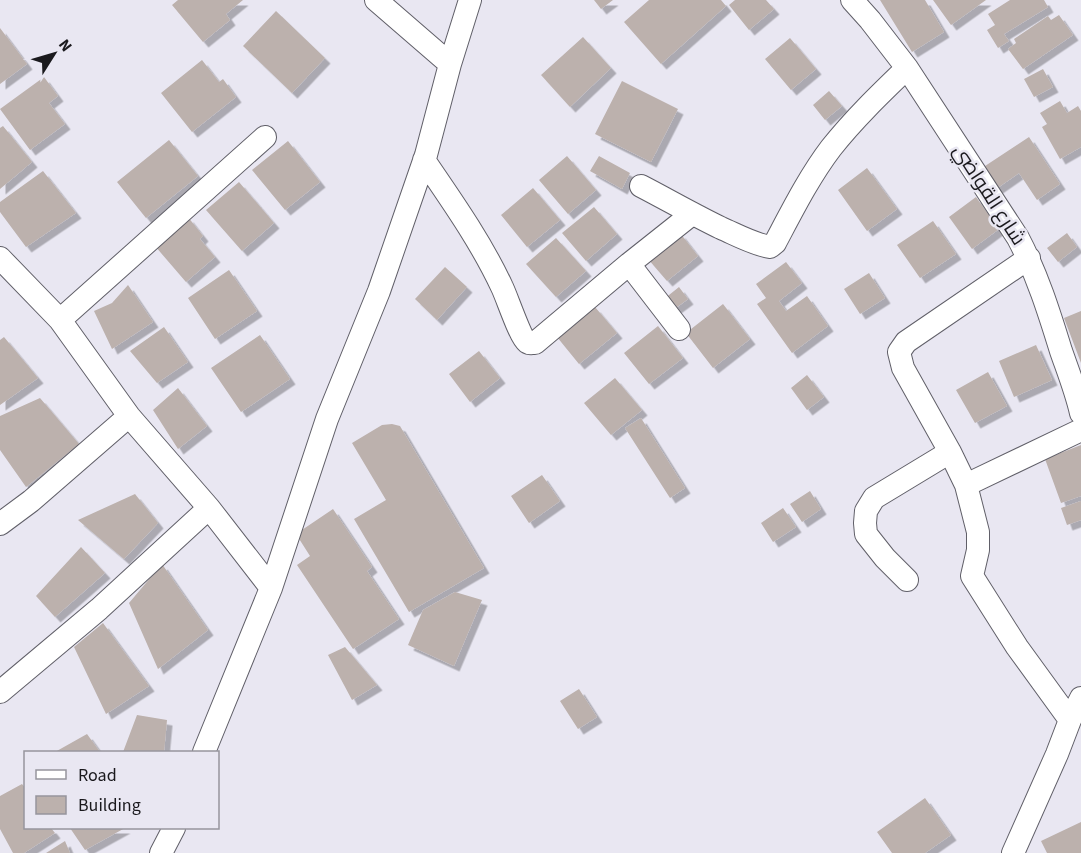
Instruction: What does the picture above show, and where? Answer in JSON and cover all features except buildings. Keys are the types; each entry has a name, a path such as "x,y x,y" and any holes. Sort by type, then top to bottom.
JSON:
{"street":[{"path":"376,0 450,64"},
{"path":"205,751 271,588 327,419 379,291 424,160 470,0"},
{"name":"شارع القواضي","path":"852,0 907,68 1003,214 1029,258 1080,399"},
{"path":"641,186 692,214 762,246 770,247 814,172 831,149 864,109 907,68"},
{"path":"60,320 266,137"},
{"path":"424,160 492,265 522,336 531,344 536,343 692,214"},
{"path":"0,258 8,281 60,320 129,416 209,508 271,588"},
{"path":"1029,258 906,342 899,352 903,368 966,485 978,532 978,550 972,576 1017,647 1070,720"},
{"path":"629,264 679,329"},
{"path":"0,524 31,501 129,416"},
{"path":"966,485 1081,430"},
{"path":"907,580 866,534 866,511 874,498 881,493 950,452"},
{"path":"0,692 99,609 209,508"},
{"path":"1013,853 1081,698"},
{"path":"161,853 173,829"}]}
